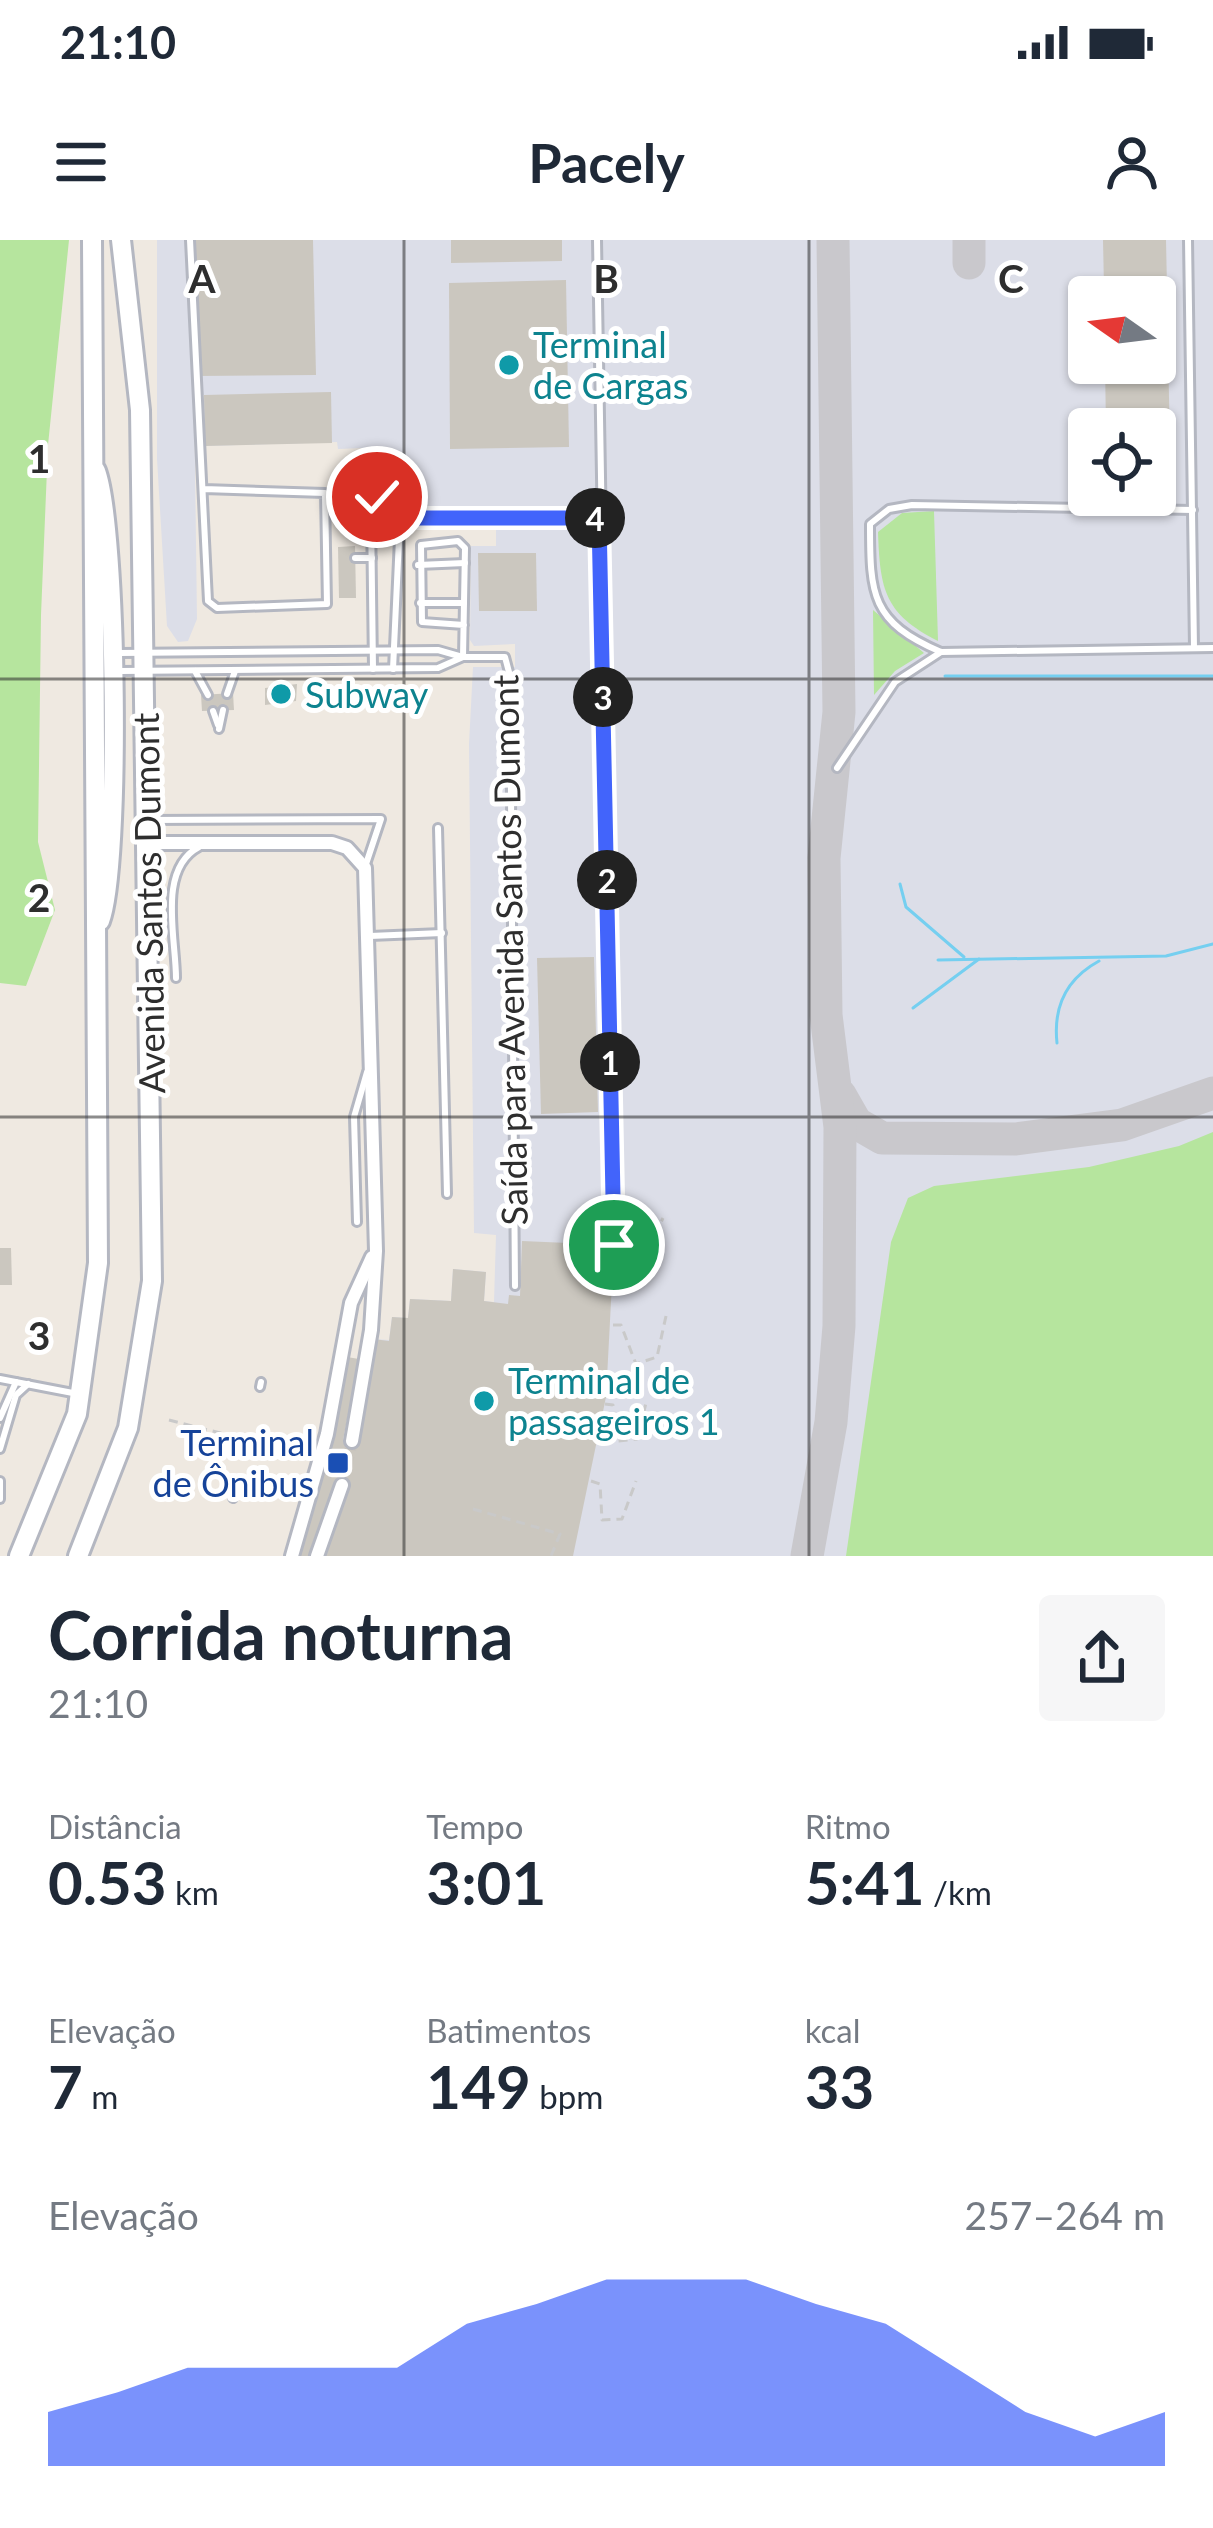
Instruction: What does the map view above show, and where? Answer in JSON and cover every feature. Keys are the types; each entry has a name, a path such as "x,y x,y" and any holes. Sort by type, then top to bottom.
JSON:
{"main road":[{"name":"Avenida Santos Dumont","path":"19,1556 63,1456 82,1395 94,1320 99,1224 96,933 106,677 91,456 92,240"},
{"name":"Avenida Santos Dumont","path":"78,1556 128,1427 148,1319 140,410 121,240"},
{"path":"91,456 106,513 110,838 107,903 96,933"},
{"path":"110,838 122,821 147,820"}],"street":[{"path":"147,843 332,843 347,848 365,868 376,1250 371,1330 352,1441"},
{"path":"292,1556 327,1434 351,1304 376,1250"},
{"path":"317,1556 341,1485"}],"lane":[{"path":"190,240 204,489 211,606 323,607 334,558 326,493 204,489"},
{"path":"597,240 614,1245"},
{"path":"1189,240 1194,648"},
{"path":"373,669 371,513 377,497 394,496 400,518 393,669"},
{"path":"1193,510 912,505 889,509 870,524 870,586 876,604 904,634 941,652 1213,648"},
{"path":"400,518 599,518"},
{"path":"463,657 464,625 465,563 462,543 422,545 418,565 426,626 464,625"},
{"path":"356,558 372,558"},
{"path":"418,565 465,563"},
{"path":"328,578 339,578"},
{"path":"356,579 372,579"},
{"path":"420,603 464,603"},
{"path":"106,677 145,662 397,650 463,657"},
{"path":"837,767 895,682 941,652"},
{"name":"Saída para Avenida Santos Dumont","path":"463,657 500,654 510,676 514,1286"},
{"path":"106,677 145,662 195,671 393,669 438,668 463,657"},
{"path":"195,671 208,694"},
{"path":"227,694 235,671"},
{"path":"213,711 219,729 223,710"},
{"path":"147,820 381,819 365,868"},
{"path":"439,828 447,1194"},
{"path":"176,978 175,876 193,850 208,844"},
{"path":"370,936 442,933"},
{"path":"357,1222 354,1118 372,1060"},
{"path":"0,1379 82,1395"},
{"path":"0,1418 16,1382"},
{"path":"0,1449 16,1395 28,1384"},
{"path":"0,1481 0,1499"}],"path":[{"path":"624,1251 647,1252 663,1218"},
{"path":"613,1325 621,1324 636,1364 657,1357 666,1316"},
{"path":"605,1404 614,1405 618,1441 637,1439 647,1399"},
{"path":"169,1420 307,1454"},
{"path":"591,1481 600,1484 602,1520 622,1519 636,1480"},
{"path":"473,1509 560,1534 551,1556"}],"shaded area":[{"path":"157,240 1213,240 1213,1556 322,1556 373,1339 389,1340 392,1317 408,1318 410,1299 451,1301 453,1269 486,1272 484,1301 494,1302 496,1235 474,1233 469,744 473,667 515,667 515,644 474,646 470,640 471,546 496,546 496,526 559,525 560,511 416,512 415,477 367,484 363,448 338,449 337,442 205,446 204,395 194,390 197,619 188,641 178,642 167,626 157,459"}],"green space":[{"path":"0,240 69,240 48,445 41,615 38,842 55,910 26,986 0,983"},
{"path":"934,511 938,641 906,621 888,598 878,532 902,513"},
{"path":"873,610 924,653 895,671 874,695"},
{"path":"1213,1132 1213,1556 846,1556 891,1242 908,1198 934,1186 1089,1167 1179,1146"}],"building":[{"path":"192,240 313,240 316,375 196,376"},
{"name":"Terminal de Cargas","path":"451,240 562,240 562,261 451,263"},
{"path":"1103,240 1166,240 1167,276 1104,276"},
{"name":"Terminal de Cargas","path":"566,280 569,447 450,449 449,283"},
{"path":"1105,384 1169,384 1169,408 1106,408"},
{"path":"331,392 332,443 205,446 204,395"},
{"path":"355,546 356,598 339,598 338,547"},
{"path":"478,553 536,553 537,611 479,611"},
{"name":"Subway","path":"297,684 296,701 265,705 265,688"},
{"path":"233,693 234,710 202,711 201,695"},
{"path":"594,957 598,1112 541,1114 537,958"},
{"name":"Terminal de passageiros 1","path":"522,1241 614,1245 606,1397 573,1556 322,1556 345,1485 334,1483 311,1556 298,1556 332,1439 347,1357 359,1359 343,1440 355,1442 373,1339 389,1341 392,1317 408,1318 410,1299 451,1301 453,1269 486,1272 484,1301 508,1304 509,1295 520,1296"},
{"path":"0,1248 11,1248 12,1285 0,1285"}],"waterway":[{"path":"945,676 1213,676"},
{"path":"900,884 906,907 964,957"},
{"path":"938,960 1166,956 1213,944"},
{"path":"913,1008 979,959"},
{"path":"1057,1043 1057,1017 1064,995 1078,976 1099,961"}],"taxiway":[{"path":"807,1556 831,1422 839,1326 840,1127 826,1015 824,858 839,712 833,240"},
{"path":"969,240 969,263"},
{"path":"840,1095 856,1123 882,1138 1016,1139 1122,1125 1213,1093"}],"tunnel":[{"path":"342,1485 352,1441"}],"place":[{"name":"Terminal de Cargas","path":"509,365"},
{"name":"Subway","path":"281,694"},
{"name":"Terminal de passageiros 1","path":"484,1401"},
{"name":"Terminal de Ônibus","path":"338,1463"}],"route":[{"path":"377,497 394,496 400,518 599,518 614,1245"}]}
